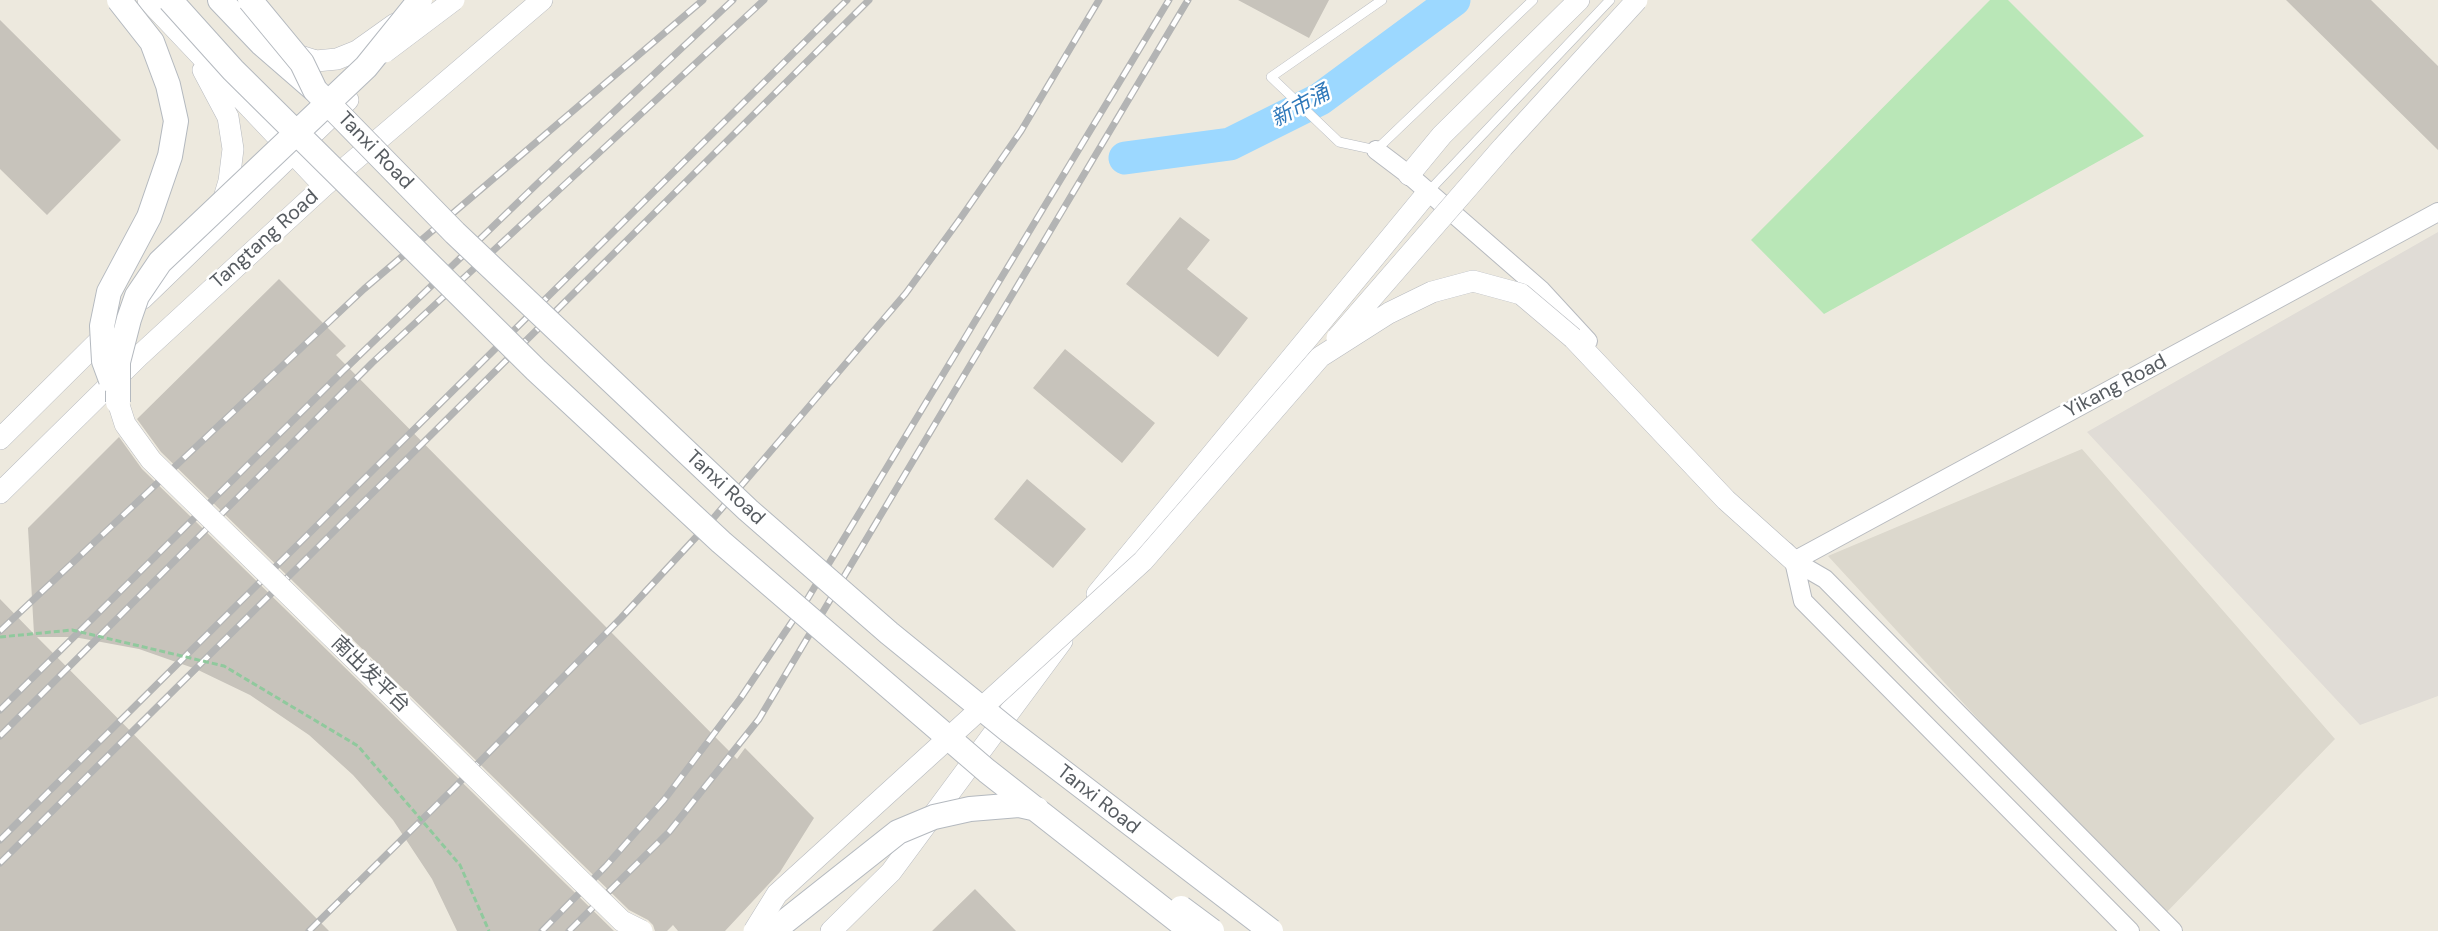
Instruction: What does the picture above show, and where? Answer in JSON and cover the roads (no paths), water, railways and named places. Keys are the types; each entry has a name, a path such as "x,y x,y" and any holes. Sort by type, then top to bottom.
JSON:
{"main road":[{"path":"118,402 105,361 102,327 109,292 149,217 170,156 176,121 168,85 152,42 119,0"},
{"name":"Tanxi Road","path":"170,0 233,69 486,320 721,542 987,771 1191,931"},
{"name":"Tanxi Road","path":"220,0 262,45 315,90 455,233 747,510 889,633 1007,729 1271,931"},
{"path":"250,0 302,63 315,90"},
{"path":"118,402 118,362 129,319 137,296 160,262 366,67 420,0"},
{"path":"773,931 898,832 934,817 970,810 1019,805 1046,811 1067,823 1212,931"}],"street":[{"path":"148,0 324,186"},
{"path":"231,0 376,144"},
{"path":"257,26 297,55 316,62 337,59 357,51 430,0"},
{"name":"Tangtang Road","path":"0,439 340,109 435,0"},
{"path":"366,67 454,0"},
{"name":"Tangtang Road","path":"0,493 139,356 324,186 376,144 542,0"},
{"path":"1409,176 1442,135 1579,0"},
{"path":"754,931 777,894 1143,561 1503,147 1636,0"},
{"path":"191,46 228,117 233,148 229,181 214,230"},
{"path":"1376,150 1541,290 1794,561 1803,602 2130,931"},
{"path":"831,931 891,872 1099,592 1428,192"},
{"name":"Yikang Road","path":"1794,561 2438,212"},
{"path":"1320,357 1389,313 1432,292 1473,281 1521,294 1573,338 1725,500 1794,561 1825,579 2174,931"},
{"name":"南出发平台","path":"118,402 125,424 151,460 622,921 642,931"}],"lane":[{"path":"1382,0 1271,76 1339,142 1376,150 1533,0"},
{"path":"1428,192 1610,0"}],"waterway":[{"name":"新市涌","path":"1125,158 1230,144 1320,99 1454,0"}],"railway":[{"path":"0,631 364,289 703,0"},
{"path":"0,710 343,371 733,0"},
{"path":"0,736 372,363 764,0"},
{"path":"0,840 847,0"},
{"path":"0,863 869,0"},
{"path":"309,931 621,618 711,521 906,293 1021,131 1099,0"},
{"path":"542,931 606,866 664,800 740,699 808,598 1169,0"},
{"path":"569,931 669,832 759,719 1188,0"}]}
